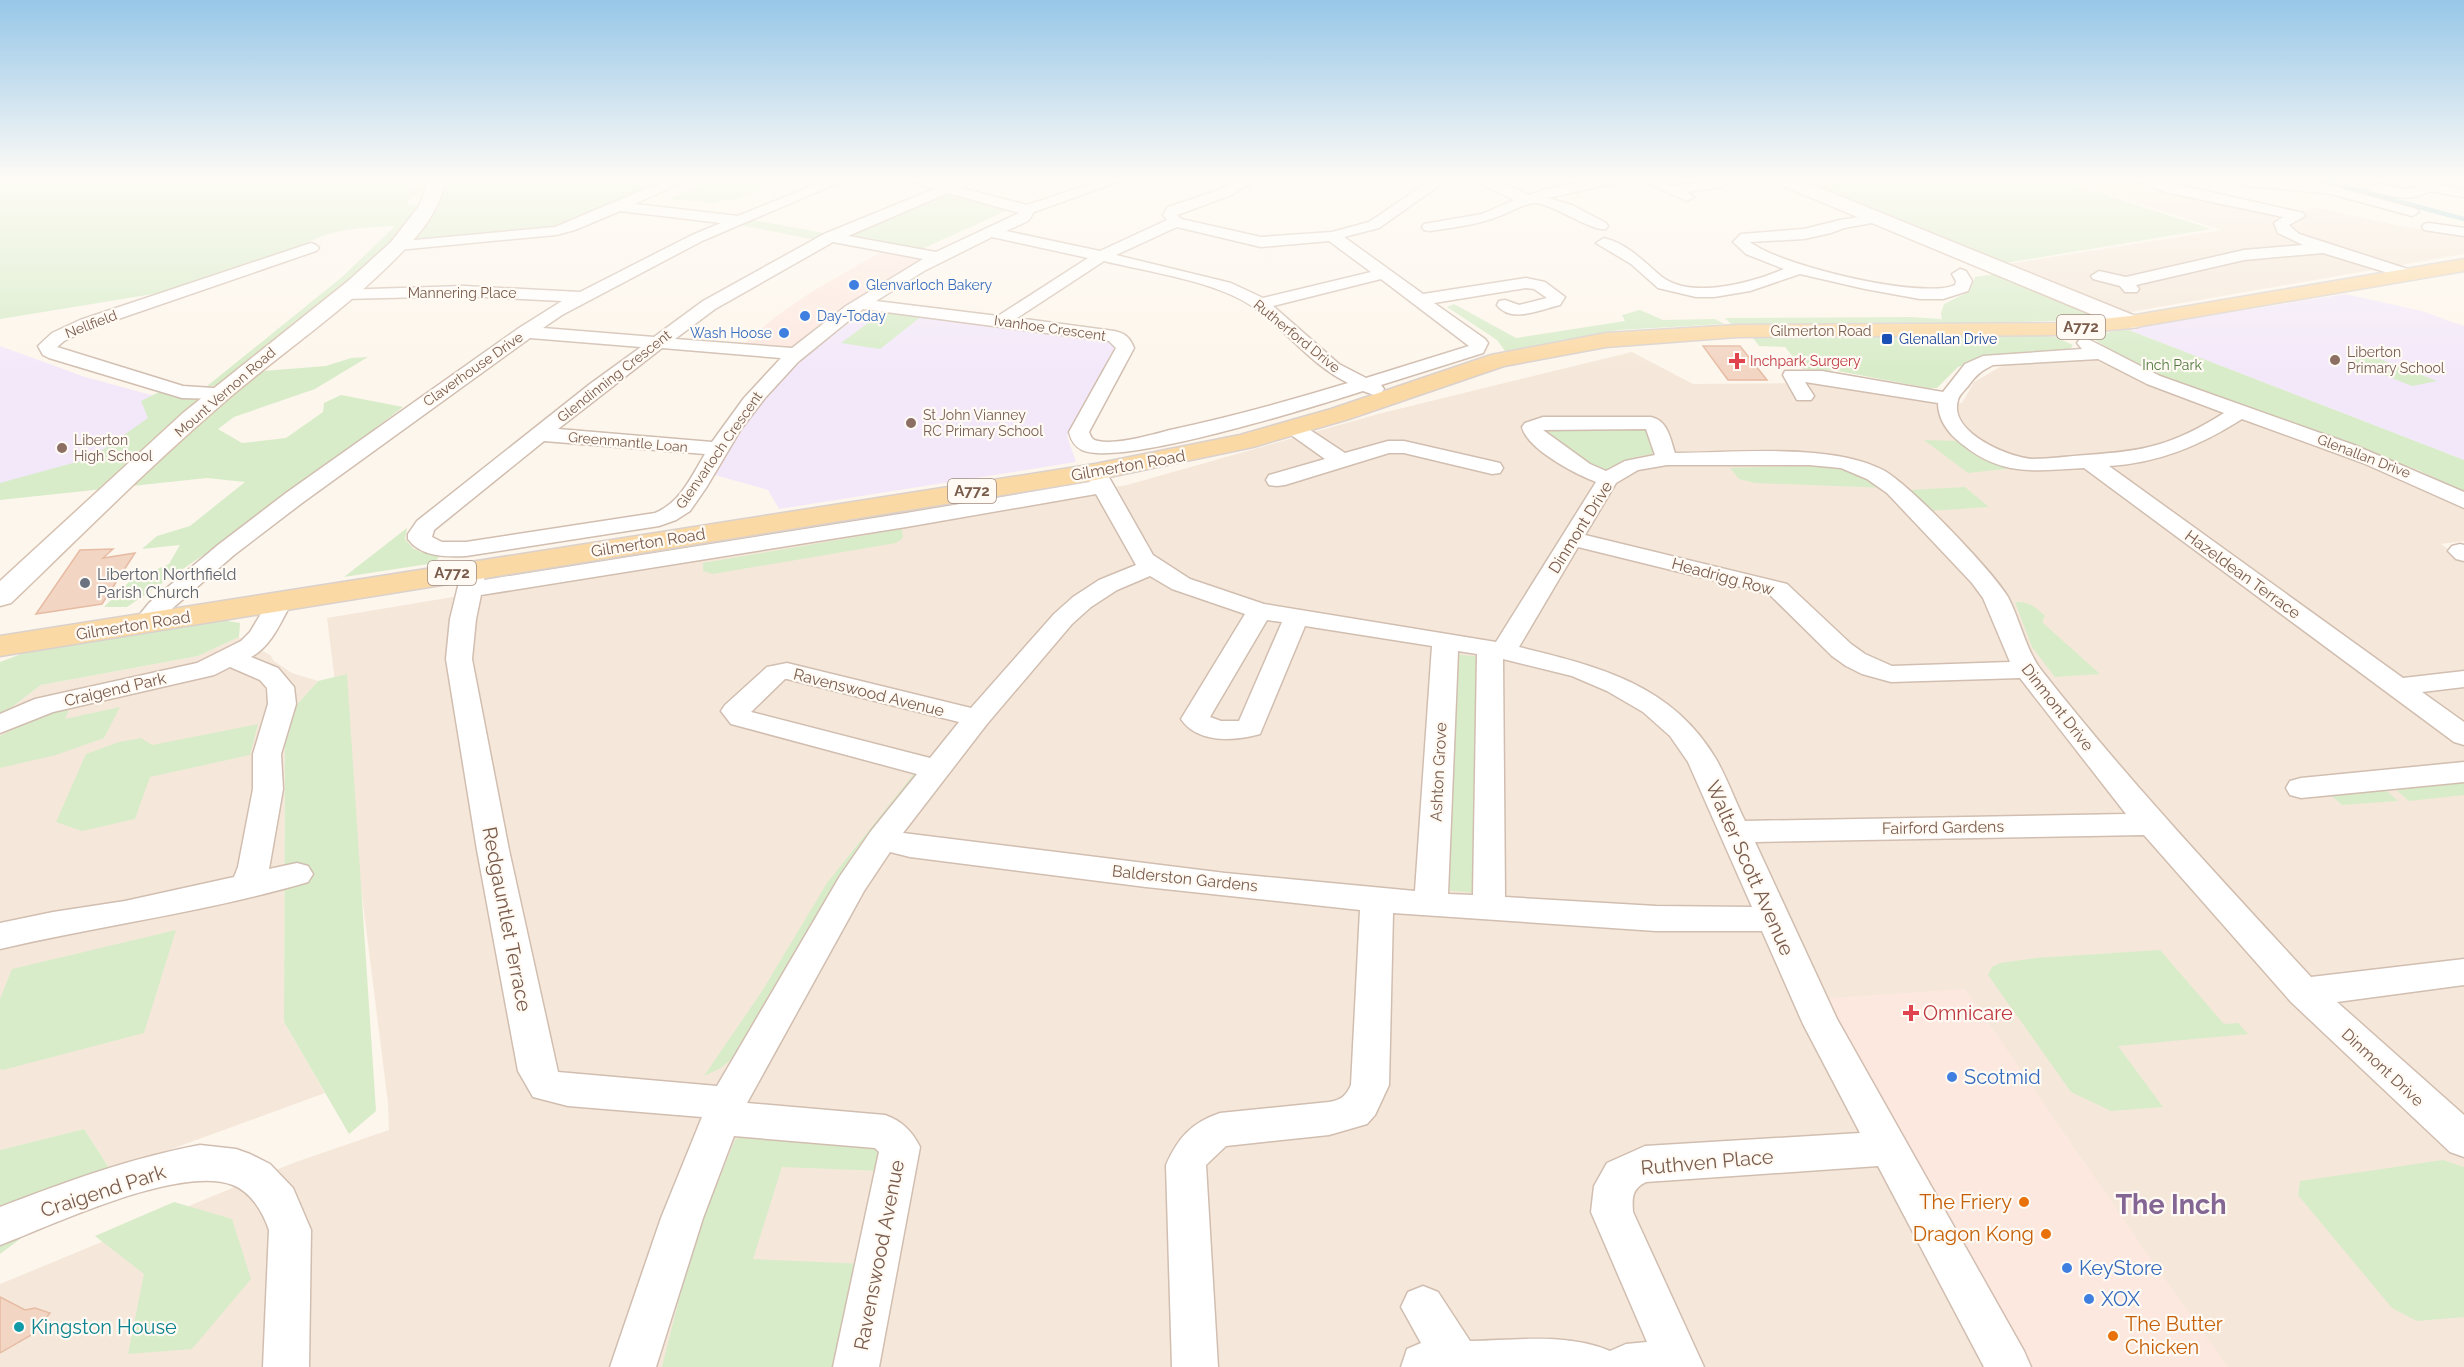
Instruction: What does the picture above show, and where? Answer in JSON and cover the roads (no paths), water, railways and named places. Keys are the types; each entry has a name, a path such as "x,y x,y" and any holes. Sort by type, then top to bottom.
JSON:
{"main road":[{"name":"Gilmerton Road","path":"0,646 280,602 473,580 1098,479 1294,428 1499,360 1569,346 1626,338 1737,331 2065,329 2130,322 2464,265"}],"street":[{"path":"398,245 412,244"},
{"name":"Claverhouse Drive","path":"146,623 158,608 226,550 294,498 525,332 579,297 685,244"},
{"name":"Glendinning Crescent","path":"425,544 420,539 420,534 425,526 538,434 657,342 751,279 816,244"},
{"path":"864,244 928,256"},
{"name":"Glenvarloch Crescent","path":"425,544 443,550 465,549 659,519 674,514 685,504 717,449 764,386 796,354 928,256 953,244"},
{"name":"Glenvarloch Crescent","path":"928,256 960,244"},
{"name":"Rutherford Drive","path":"1045,244 1225,286 1261,304 1332,368 1391,397"},
{"path":"1002,321 1053,284 1126,244"},
{"path":"1343,244 1479,343 1477,349 1365,384"},
{"path":"1606,244 1640,263 1649,276 1666,285 1687,291 1750,286 1772,281 1798,269"},
{"path":"1740,244 1744,248 1798,269 1935,295 1952,293 1962,288 1964,281 1960,274"},
{"path":"1940,244 2130,322"},
{"path":"2313,244 2408,274"},
{"name":"Mount Vernon Road","path":"0,597 221,393 344,294 398,245"},
{"name":"Nellfield","path":"221,393 182,392 55,354 49,351 48,346 58,337 87,324 311,248"},
{"path":"2099,276 2129,285 2244,255 2324,248"},
{"path":"1478,291 1466,278 1487,273"},
{"path":"1261,304 1384,274"},
{"path":"1419,300 1526,283 1539,285 1557,297 1554,301 1518,310 1505,305"},
{"name":"Mannering Place","path":"344,294 464,291 579,297"},
{"path":"1687,291 1706,307"},
{"path":"1931,312 1935,295"},
{"name":"Ivanhoe Crescent","path":"861,304 1114,336 1122,341 1125,348 1079,432 1082,441 1090,446 1105,448 1152,441 1272,413 1365,384"},
{"name":"Glenallan Drive","path":"2065,329 2100,353 2140,374 2389,464 2464,501"},
{"path":"525,332 796,354"},
{"path":"2100,353 1989,360 1972,368 1948,399 1947,414 1960,432 1983,452 2003,460 2032,465 2127,459 2175,447 2211,430 2240,412"},
{"path":"1804,396 1792,375 1822,377 1948,399"},
{"path":"1608,479 1582,469 1534,435 1532,427 1542,423 1651,423 1656,428 1667,459"},
{"path":"1294,428 1341,460"},
{"name":"Greenmantle Loan","path":"538,434 717,449"},
{"path":"1277,480 1388,447 1404,447 1492,468"},
{"name":"Dinmont Drive","path":"1497,649 1572,539 1608,479 1632,465 1667,459 1809,459 1845,462 1875,474 1895,488 1981,578 1995,597 2027,670 2153,824 2303,992 2464,1140"},
{"name":"Hazeldean Terrace","path":"2088,461 2464,736"},
{"name":"Walter Scott Avenue","path":"1098,479 1135,548 1152,567 1198,591 1260,611 1497,649 1581,670 1617,685 1653,706 1680,730 1702,760 1821,1024 2008,1367"},
{"name":"Headrigg Row","path":"1572,539 1778,589 1794,601 1845,655 1871,670 1891,674 2027,670"},
{"path":"633,1367 682,1218 725,1111 851,884 882,839 978,718 1063,619 1082,602 1108,585 1152,567"},
{"name":"Redgauntlet Terrace","path":"473,580 463,619 459,659 537,1071 546,1086 725,1111"},
{"name":"Craigend Park","path":"0,724 45,705 206,669 250,647 260,636 280,602"},
{"path":"1260,611 1195,719 1202,726 1240,731 1250,728 1296,618"},
{"name":"Ashton Grove","path":"1431,904 1445,640"},
{"path":"1489,909 1497,649"},
{"path":"231,658 269,674 280,687 282,704 267,754 268,789 254,867 247,884"},
{"name":"Ravenswood Avenue","path":"937,770 741,718 735,711 776,673 787,671 978,718"},
{"path":"2397,687 2464,679"},
{"path":"2301,788 2464,772"},
{"name":"Fairford Gardens","path":"1733,832 2153,824"},
{"name":"Balderston Gardens","path":"882,839 910,846 1089,868 1431,904 1680,919 1772,918"},
{"path":"0,936 53,924 125,913 297,874"},
{"path":"1195,1367 1186,1165 1192,1150 1204,1138 1220,1131 1334,1118 1353,1112 1365,1099 1370,1084 1377,899"},
{"path":"2303,992 2464,972"},
{"name":"Ravenswood Avenue","path":"725,1111 885,1132 900,1148 856,1367"},
{"name":"Ruthven Place","path":"1626,1367 1678,1364 1612,1212 1611,1194 1616,1180 1629,1169 1645,1164 1888,1148"},
{"name":"Craigend Park","path":"0,1226 101,1187 161,1170 200,1163 236,1167 256,1177 279,1201 290,1230 286,1367"},
{"path":"1423,1307 1446,1365 1555,1362 1594,1367"}],"place":[{"name":"Glenvarloch Bakery","path":"854,285"},
{"name":"Day-Today","path":"805,316"},
{"name":"Wash Hoose","path":"784,333"},
{"name":"Glenallan Drive","path":"1887,339"},
{"name":"Liberton Primary School","path":"2335,360"},
{"name":"Inchpark Surgery","path":"1737,361"},
{"name":"St John Vianney RC Primary School","path":"911,423"},
{"name":"Liberton High School","path":"62,448"},
{"name":"Liberton Northfield Parish Church","path":"85,583"},
{"name":"Omnicare","path":"1911,1013"},
{"name":"Scotmid","path":"1952,1077"},
{"name":"The Friery","path":"2024,1202"},
{"name":"Dragon Kong","path":"2046,1234"},
{"name":"KeyStore","path":"2067,1268"},
{"name":"XOX","path":"2089,1299"},
{"name":"Kingston House","path":"19,1327"},
{"name":"The Butter Chicken","path":"2113,1336"}],"district":[{"name":"The Inch","path":"2171,1205"}],"park label":[{"name":"Inch Park","path":"2172,365"}]}
